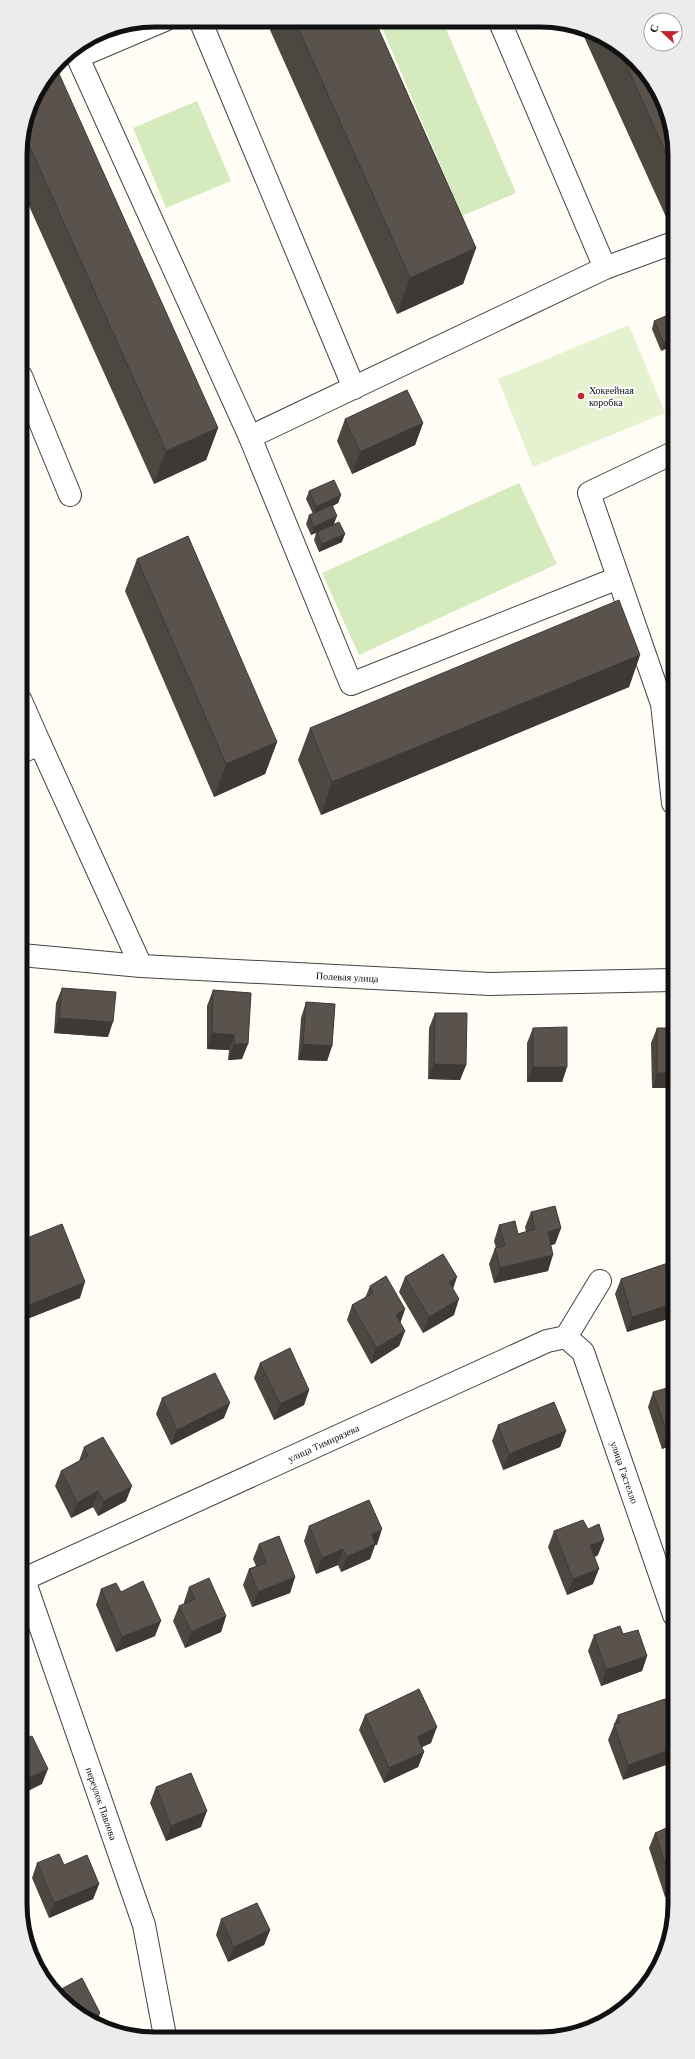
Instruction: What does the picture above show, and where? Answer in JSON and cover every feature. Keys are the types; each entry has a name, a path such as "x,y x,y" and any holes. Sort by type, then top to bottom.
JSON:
{"street":[{"path":"203,27 354,388"},
{"path":"502,27 605,268"},
{"path":"81,51 144,28"},
{"path":"77,55 250,437 351,684 618,578"},
{"path":"250,437 605,268 668,248"},
{"path":"27,391 70,495"},
{"path":"668,455 589,493 662,704 668,758"},
{"path":"27,729 31,748 141,966"},
{"name":"Полевая улица","path":"27,956 141,966 490,984 668,980"},
{"path":"566,1337 600,1281"},
{"name":"улица Тимирязева","path":"27,1576 547,1341 566,1337"},
{"name":"улица Гастелло","path":"566,1337 583,1352 668,1598"},
{"name":"переулок Павлова","path":"27,1589 144,1925 164,2032"}],"green space":[{"path":"382,27 445,27 516,193 462,216"},
{"path":"197,101 231,181 166,208 133,128"},
{"name":"Хокеейная коробка","path":"629,325 665,413 533,467 498,379"},
{"path":"519,483 557,564 359,655 322,573"}],"building":[{"path":"298,27 378,27 476,248 410,278"},
{"path":"623,58 642,77 655,98 666,130 668,157"},
{"path":"58,72 218,428 166,451 28,142 31,122 40,98 53,77"},
{"path":"668,315 668,341 664,343 654,321"},
{"path":"407,390 423,423 360,452 345,419"},
{"path":"334,480 341,495 316,507 309,491"},
{"path":"332,505 337,516 314,527 309,515"},
{"path":"339,522 345,534 322,544 317,532"},
{"path":"188,536 277,742 226,764 137,559"},
{"path":"619,600 640,655 332,782 310,728"},
{"path":"62,988 116,992 113,1022 59,1018"},
{"path":"213,990 251,993 248,1044 234,1044 234,1035 212,1033"},
{"path":"306,1002 335,1004 332,1046 303,1044"},
{"path":"435,1013 467,1013 466,1065 434,1064"},
{"path":"567,1027 567,1067 533,1067 533,1028"},
{"path":"657,1028 668,1028 668,1073 657,1073"},
{"path":"555,1206 561,1228 548,1232 553,1255 500,1268 495,1248 505,1246 499,1225 515,1221 518,1234 535,1229 531,1212"},
{"path":"62,1224 85,1282 27,1306 27,1238"},
{"path":"443,1254 457,1277 449,1282 459,1299 429,1317 405,1277"},
{"path":"668,1263 668,1305 632,1317 621,1279"},
{"path":"386,1276 405,1309 396,1315 405,1331 376,1348 352,1305 373,1293 370,1286"},
{"path":"290,1348 309,1390 280,1404 260,1363"},
{"path":"215,1373 230,1403 177,1430 162,1398"},
{"path":"668,1388 668,1433 667,1433 653,1392"},
{"path":"554,1402 566,1431 509,1454 498,1425"},
{"path":"103,1437 132,1486 104,1501 98,1491 77,1503 61,1471 88,1456 84,1447"},
{"path":"369,1500 382,1529 372,1534 375,1544 347,1557 343,1549 322,1558 309,1526"},
{"path":"583,1520 588,1529 599,1524 604,1540 590,1545 599,1569 573,1579 554,1531"},
{"path":"279,1536 295,1577 258,1592 249,1569 266,1563 259,1544"},
{"path":"209,1578 226,1616 191,1632 179,1606 195,1599 189,1587"},
{"path":"143,1581 161,1621 122,1637 101,1589 116,1583 121,1592"},
{"path":"620,1626 623,1634 638,1630 647,1656 606,1670 594,1635"},
{"path":"419,1689 437,1727 417,1737 424,1752 389,1768 365,1715"},
{"path":"665,1699 668,1709 668,1750 628,1765 614,1724 620,1722 618,1715"},
{"path":"32,1736 48,1769 27,1779 27,1738"},
{"path":"191,1773 207,1811 171,1826 156,1787"},
{"path":"668,1827 668,1873 655,1833"},
{"path":"59,1854 64,1865 87,1855 99,1884 54,1903 37,1863"},
{"path":"257,1903 270,1930 234,1947 221,1919"},
{"path":"82,1978 100,2013 94,2017 91,2015 77,2006 61,1990"}],"place":[{"name":"Хокеейная коробка","path":"581,396"}]}
